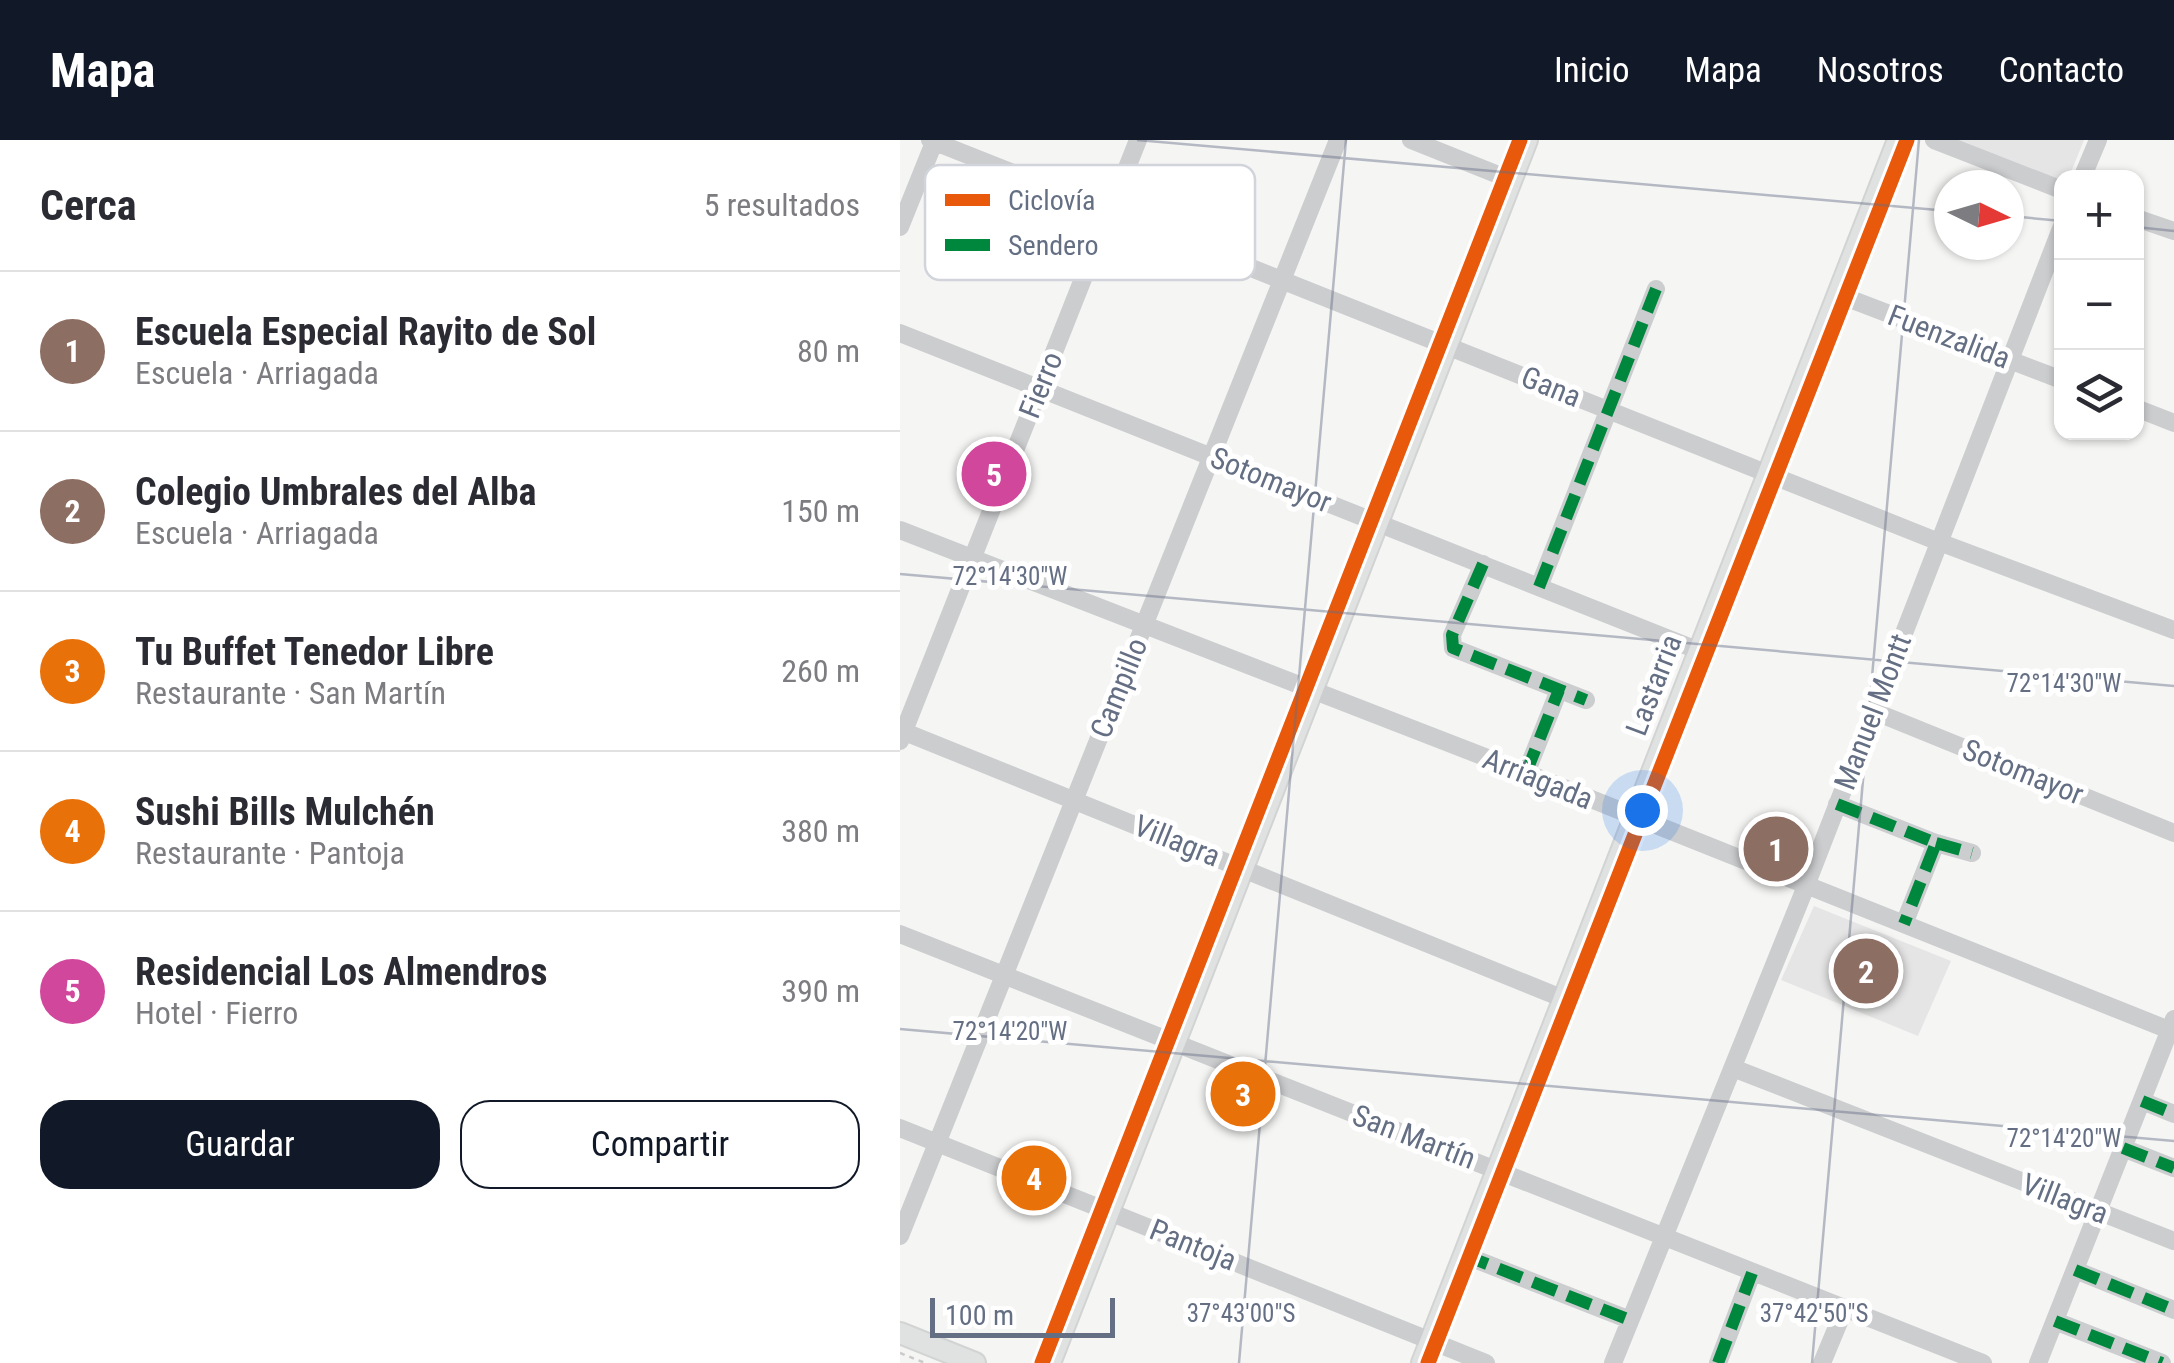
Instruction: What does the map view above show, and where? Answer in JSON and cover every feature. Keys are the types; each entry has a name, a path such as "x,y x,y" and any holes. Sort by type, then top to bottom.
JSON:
{"main road":[{"path":"1050,1363 1527,140"},
{"name":"Lastarria","path":"1422,1363 1898,140"},
{"path":"900,1333 975,1363"}],"street":[{"name":"Fierro","path":"1128,165 1138,140"},
{"name":"Campillo","path":"900,1236 1338,140"},
{"path":"1411,140 1512,180"},
{"path":"1934,140 2054,187"},
{"path":"2085,170 2098,140"},
{"name":"Gana","path":"933,141 993,165"},
{"path":"900,227 933,141"},
{"path":"2144,221 2174,231"},
{"name":"Manuel Montt","path":"1612,1363 1806,885 2054,246"},
{"name":"Gana","path":"1255,269 1939,542 2174,630"},
{"name":"Fierro","path":"901,734 1083,280"},
{"path":"1539,587 1656,290"},
{"name":"Fuenzalida","path":"1837,294 2054,377"},
{"name":"Sotomayor","path":"900,333 1697,650"},
{"path":"2144,411 2174,423"},
{"name":"Arriagada","path":"900,530 2172,1028"},
{"path":"1483,564 1452,635 1453,648 1586,700"},
{"path":"1526,773 1558,690"},
{"name":"Sotomayor","path":"1872,711 2174,833"},
{"name":"Villagra","path":"901,734 1564,998"},
{"path":"1837,804 1972,854"},
{"path":"1904,924 1936,843"},
{"name":"San Martín","path":"900,934 1983,1363"},
{"path":"2038,1363 2172,1028"},
{"name":"Villagra","path":"1733,1068 2174,1241"},
{"path":"2142,1101 2174,1114"},
{"name":"Pantoja","path":"900,1128 1486,1363"},
{"path":"2123,1148 2174,1168"},
{"path":"1464,1254 1630,1320"},
{"path":"2075,1270 2174,1310"},
{"path":"1718,1363 1752,1274"},
{"path":"1822,1363 1844,1310"},
{"path":"2054,1321 2162,1363"}],"path":[{"path":"900,1353 925,1363"}],"shaded area":[{"path":"1949,140 2084,140 2072,170 2054,170 2054,181"},
{"path":"1814,906 1951,961 1918,1036 1781,980"},
{"path":"1845,977 1880,991 1871,1013 1836,1000"}],"marked path":[{"path":"1539,587 1656,289"},
{"path":"1483,564 1452,635 1453,648 1586,700"},
{"path":"1526,773 1559,690"},
{"path":"1837,804 1936,843 1904,924"},
{"path":"1936,843 1972,853"},
{"path":"2142,1101 2174,1114"},
{"path":"2123,1148 2174,1168"},
{"path":"1464,1255 1630,1320"},
{"path":"2075,1270 2174,1310"},
{"path":"1718,1363 1752,1273"},
{"path":"2055,1321 2162,1363"}],"cycle path":[{"path":"1042,1363 1520,140"},
{"path":"1428,1363 1907,140"}],"place":[{"name":"Residencial Los Almendros","path":"994,474"},
{"name":"Escuela Especial Rayito de Sol","path":"1776,849"},
{"name":"Colegio Umbrales del Alba","path":"1866,971"},
{"name":"Tu Buffet Tenedor Libre","path":"1243,1094"},
{"name":"Sushi Bills Mulchén","path":"1034,1178"}]}
